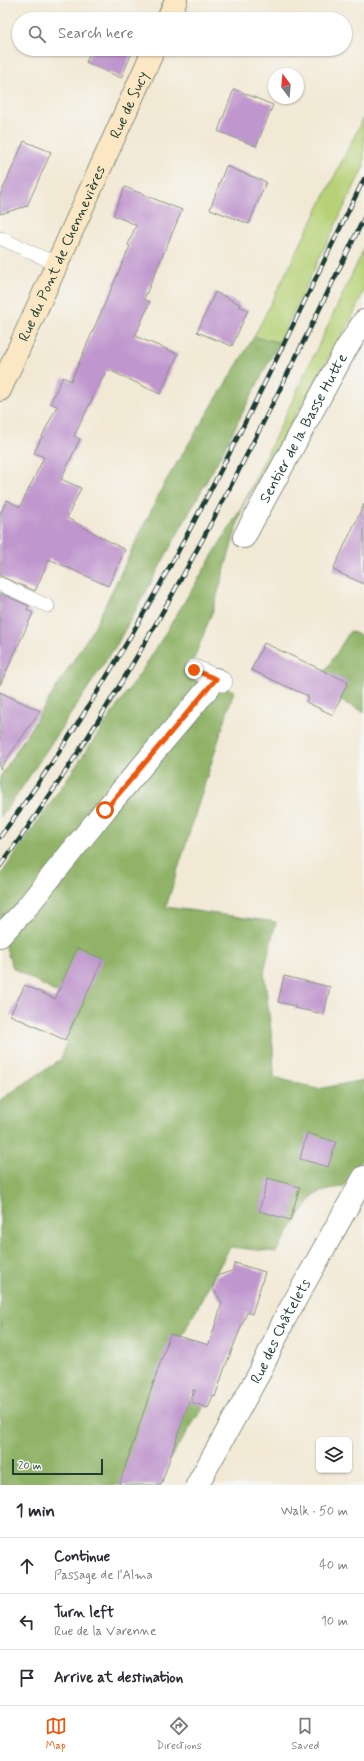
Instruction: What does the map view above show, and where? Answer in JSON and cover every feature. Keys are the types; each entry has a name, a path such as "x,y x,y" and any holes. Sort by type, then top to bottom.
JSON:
{"main road":[{"path":"171,12 176,0"},
{"name":"Rue de Sucy","path":"104,160 151,56"},
{"name":"Rue du Pont de Chennevières","path":"0,390 104,160"}],"street":[{"name":"Sentier de la Basse Hutte","path":"244,537 346,349 364,321"},
{"path":"0,936 22,913 105,810 206,673"},
{"name":"Rue des Châtelets","path":"197,1485 260,1372 285,1318 364,1177"}],"lane":[{"path":"0,238 57,264"},
{"path":"0,584 48,606"}],"green space":[{"path":"364,117 364,166 279,342 254,337"},
{"path":"364,249 364,290 350,322 243,505"},
{"path":"254,337 279,342 221,455 117,644 15,798 0,817 0,777 95,626 164,484"},
{"path":"243,505 213,610 188,674 234,691 166,907 276,922 264,972 273,1047 274,1077 318,1089 364,1080 364,1156 344,1186 314,1194 276,1252 230,1247 154,1388 204,1406 162,1471 149,1485 0,1485 0,1100 61,1059 79,1006 13,968 0,933 0,876 149,660"},
{"path":"350,631 364,637 364,712 337,699 318,683"}],"building":[{"path":"89,56 131,56 121,78 86,62"},
{"path":"234,89 273,105 256,146 218,131"},
{"path":"24,141 51,152 27,206 0,214 0,196"},
{"path":"226,166 266,182 249,224 210,209"},
{"path":"125,187 182,210 144,299 150,302 135,336 178,354 160,394 107,369 74,436 80,439 61,479 81,488 67,518 125,550 108,586 49,559 35,591 0,576 0,514 7,500 20,507 44,457 34,453 57,406 50,403 63,377 71,381 130,246 128,245 136,225 113,215"},
{"path":"215,292 240,304 239,306 248,310 232,346 197,332"},
{"path":"364,504 364,584 333,570"},
{"path":"0,593 29,606 27,610 33,613 0,685"},
{"path":"264,643 348,682 333,715 306,702 308,696 251,670"},
{"path":"0,692 40,711 0,769"},
{"path":"77,948 103,959 65,1040 10,1015 25,985 55,999"},
{"path":"284,976 330,987 324,1014 294,1008 295,1006 278,1002"},
{"path":"307,1133 336,1142 328,1167 300,1159"},
{"path":"268,1178 300,1187 290,1220 259,1211"},
{"path":"235,1263 265,1272 252,1314 247,1312 215,1397 213,1396 208,1408 191,1402 195,1390 193,1390 161,1485 119,1485 170,1334 209,1345 222,1303 212,1287 216,1276 232,1271"}],"railway":[{"path":"0,837 54,760 104,681 152,599 197,517 240,433 364,179"},
{"path":"0,866 54,790 104,711 197,550 282,385 364,218"}],"route":[{"path":"105,810 216,679 194,670"}]}
